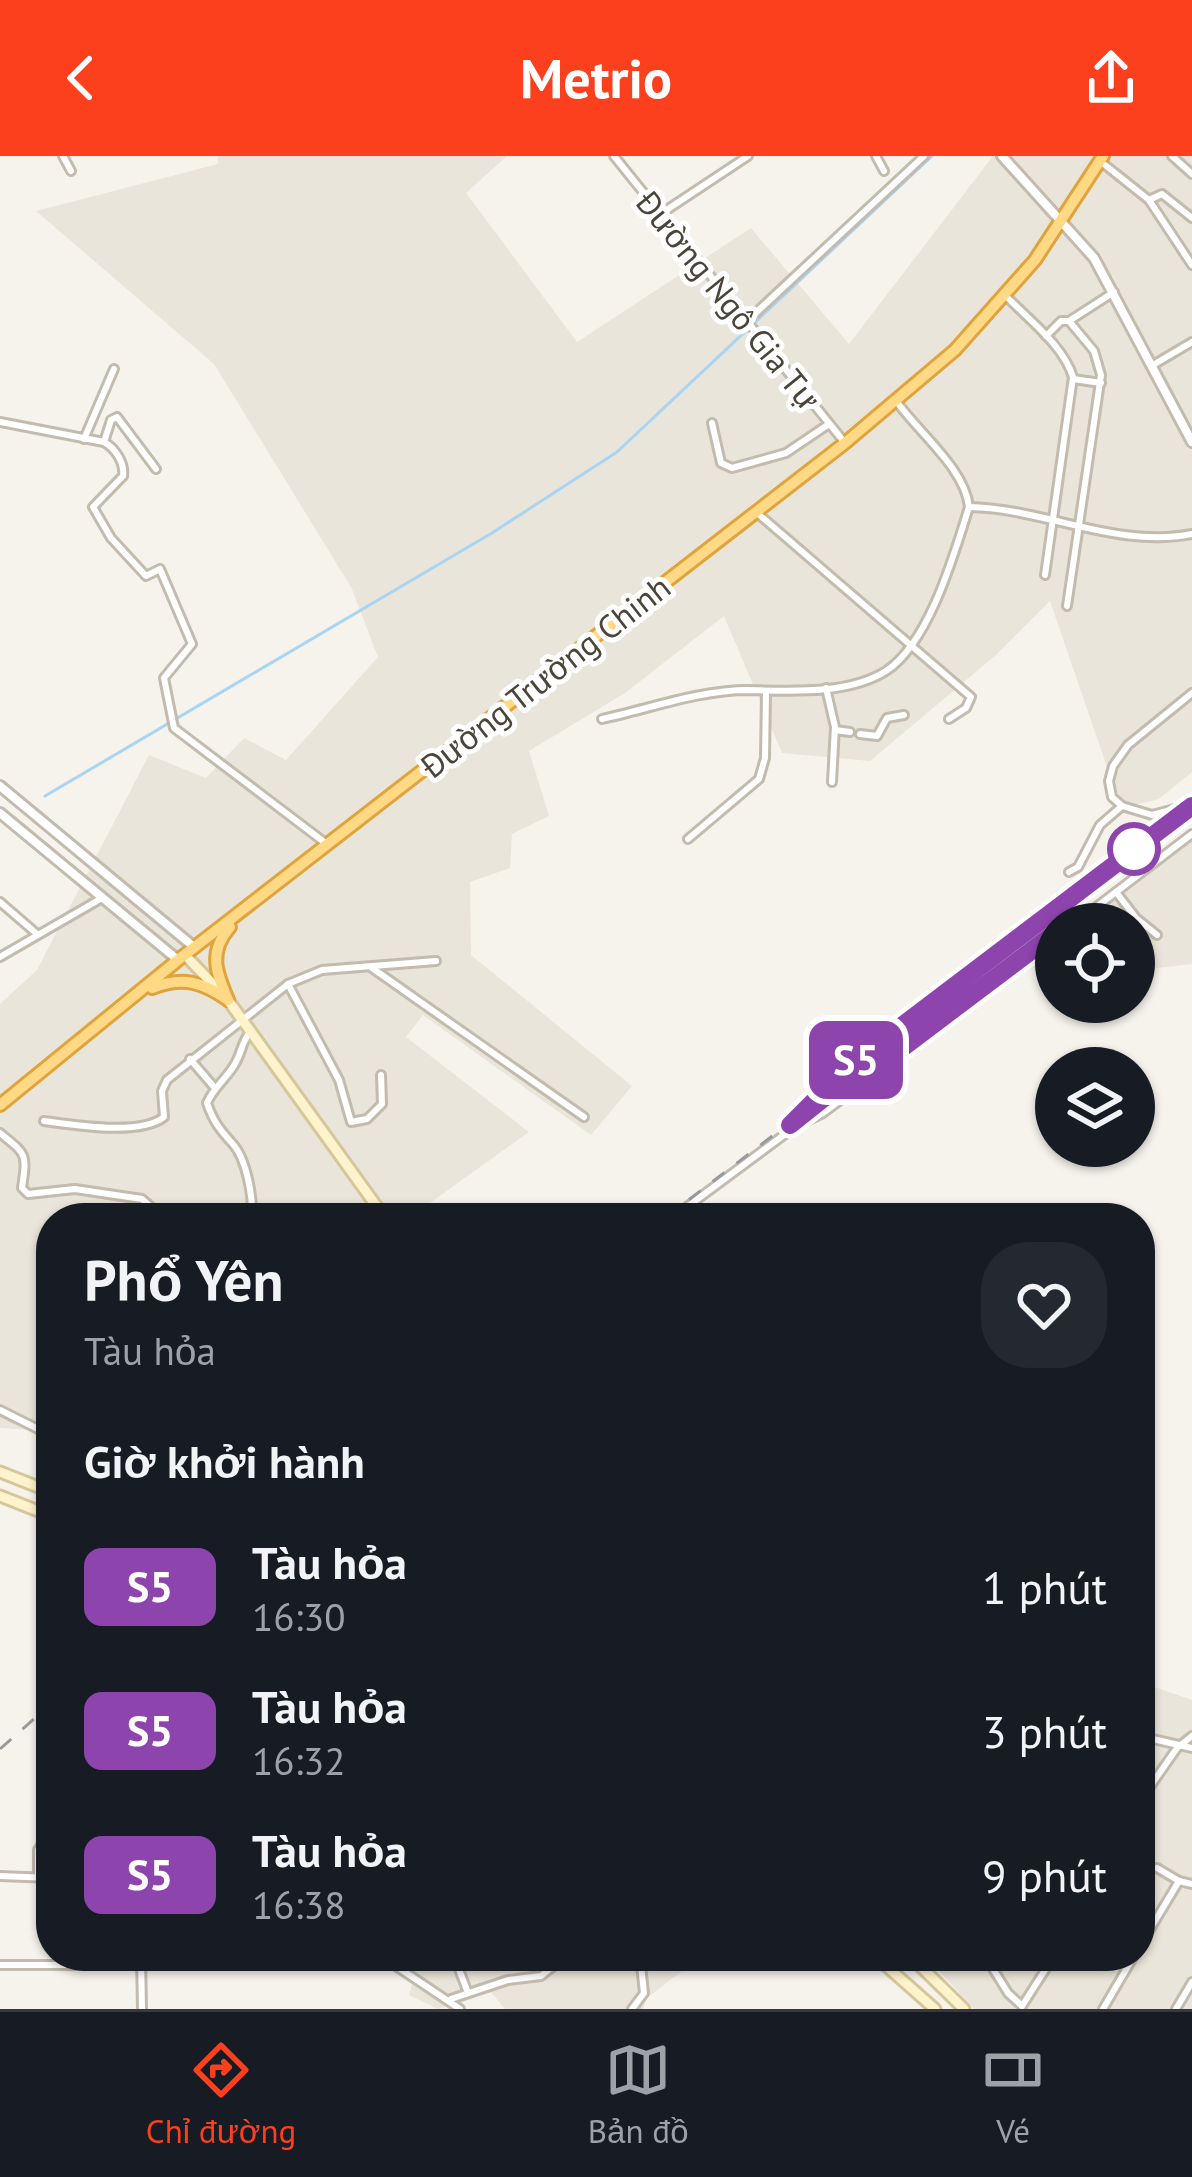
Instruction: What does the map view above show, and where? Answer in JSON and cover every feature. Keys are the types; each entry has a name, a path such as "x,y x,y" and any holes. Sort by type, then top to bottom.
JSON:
{"highway":[{"name":"Đường Trường Chinh","path":"0,1105 845,443 955,350 1006,296 1101,158"},
{"path":"228,1000 217,975 216,949 249,907"},
{"path":"138,994 172,981 189,981 228,1000"}],"main road":[{"path":"186,955 242,1018 374,1203"},
{"path":"0,1472 36,1486"},
{"path":"0,1496 36,1510"},
{"path":"891,1971 934,2009"},
{"path":"926,1971 960,2009"}],"street":[{"path":"63,156 71,171"},
{"name":"Đường Ngô Gia Tự","path":"614,156 845,443"},
{"path":"659,214 748,156"},
{"path":"876,156 884,171"},
{"path":"746,322 924,156"},
{"path":"1002,156 1094,258 1192,442"},
{"path":"1172,156 1192,174"},
{"path":"1101,158 1149,200 1192,265"},
{"path":"1149,200 1162,194 1192,218"},
{"path":"1046,336 1061,321 1069,321 1114,292"},
{"path":"1006,296 1046,336 1069,365 1073,379 1045,575"},
{"path":"1066,606 1101,383 1094,351 1069,321"},
{"path":"1153,364 1192,342"},
{"path":"84,439 114,369"},
{"path":"1073,379 1101,383"},
{"path":"602,718 729,692 826,688 886,671 909,646 932,610 969,507 968,492 956,471 925,440 895,399"},
{"path":"104,442 110,420 117,417 156,469"},
{"path":"0,422 104,442 114,450 124,471 93,507 111,538 146,576 160,569 190,636 189,650 164,678 176,731 328,844"},
{"path":"712,423 722,463 732,468 786,452 829,424"},
{"path":"969,507 1145,537 1192,534"},
{"path":"756,512 971,697 966,708 949,719"},
{"path":"826,688 835,730 832,782"},
{"path":"688,838 759,779 765,758 766,693"},
{"path":"1189,804 1152,815 1122,806 1112,797 1109,781 1120,754 1192,693"},
{"path":"835,730 875,736 887,718 904,715"},
{"path":"0,786 186,955"},
{"path":"14,798 0,812 102,898 186,955"},
{"path":"1091,878 1189,804"},
{"path":"1069,872 1078,867 1100,825 1122,806"},
{"path":"1102,903 1192,834"},
{"path":"1116,892 1156,934"},
{"path":"0,957 102,898"},
{"path":"0,902 38,934"},
{"path":"692,1203 796,1126 824,1113 1035,954"},
{"path":"44,1121 86,1126 153,1124 164,1117 164,1085 190,1059 288,984 322,970 436,961"},
{"path":"372,968 584,1117"},
{"path":"288,984 339,1079 351,1122 367,1119 382,1104 381,1075"},
{"path":"251,1031 236,1063 207,1103 220,1133 237,1150 251,1203"},
{"path":"190,1059 214,1088"},
{"path":"0,1132 25,1154 28,1164 22,1188 28,1194 75,1190 147,1203"},
{"path":"0,1410 36,1428"},
{"path":"1155,1780 1177,1748 1192,1736"},
{"path":"1155,1741 1192,1748"},
{"path":"1157,1868 1192,1884"},
{"path":"0,1876 36,1877"},
{"path":"1155,1921 1179,1881"},
{"path":"0,1965 36,1965"},
{"path":"141,1971 142,2009"},
{"path":"405,1971 460,2009"},
{"path":"460,1971 469,1993"},
{"path":"451,1999 547,1971"},
{"path":"632,2009 644,1993 642,1971"},
{"path":"994,1971 1021,2007 1044,1971"},
{"path":"1102,2009 1125,1971"},
{"path":"1175,2009 1192,1982"}],"shaded area":[{"path":"218,156 507,156 466,193 577,342 751,228 849,344 993,156 1192,156 1192,772 1159,799 1121,808 1050,601 996,655 870,761 782,753 724,616 625,693 529,751 549,816 512,834 510,868 470,882 471,955 632,1086 591,1135 423,1015 406,1037 529,1132 430,1203 36,1203 36,1430 0,1428 0,1004 37,970 149,755 206,778 244,738 286,760 378,657 351,587 214,364 36,211 218,164"},
{"path":"1192,841 1192,964 1155,968 1155,903 1111,903"},
{"path":"1155,1687 1192,1700 1192,2009 974,2009 939,1971 1155,1971"},
{"path":"416,1971 682,1971 647,1998 643,2009 505,2009 490,1991 438,2009 409,1995"}],"waterway":[{"path":"45,796 492,533 617,452 932,156"}],"railway":[{"path":"685,1203 1192,815"},
{"path":"0,1749 36,1717"}],"train":[{"name":"S5","path":"1064,903 1192,806"},
{"name":"S5","path":"1035,925 849,1066 790,1125 829,1094 873,1070 1035,948"}]}
